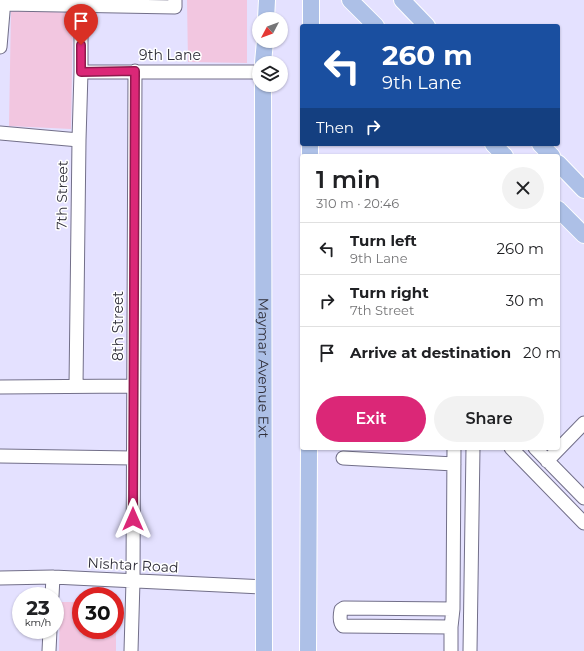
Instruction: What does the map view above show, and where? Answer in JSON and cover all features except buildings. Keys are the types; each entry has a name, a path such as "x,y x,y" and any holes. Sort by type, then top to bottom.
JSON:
{"main road":[{"path":"267,12 268,0"},
{"path":"311,0 311,24"},
{"path":"350,0 374,24"},
{"path":"402,0 425,24"},
{"name":"Maymar Avenue Ext","path":"263,92 264,651"},
{"path":"495,146 503,154"},
{"path":"542,146 550,154"},
{"path":"560,164 584,190"},
{"path":"560,211 584,235"},
{"path":"308,651 309,450"}],"street":[{"path":"0,47 4,2 81,5 175,3"},
{"name":"7th Street","path":"76,386 81,5"},
{"name":"8th Street","path":"131,651 133,581 135,71"},
{"name":"9th Lane","path":"81,72 252,72"},
{"path":"0,133 79,140"},
{"path":"0,387 133,386"},
{"path":"560,448 584,423"},
{"path":"451,651 451,627 454,609 454,450"},
{"path":"470,651 473,450"},
{"path":"513,450 584,523"},
{"path":"537,450 584,498"},
{"path":"547,461 558,450"},
{"path":"0,456 133,458"},
{"path":"343,458 454,464"},
{"path":"52,587 53,577"},
{"name":"Nishtar Road","path":"0,578 53,577 264,587"},
{"path":"451,627 343,626 340,622 340,613 344,608 454,609"},
{"path":"50,639 50,651"}],"shaded area":[{"path":"187,0 247,0 247,63 188,62"},
{"path":"11,10 73,13 71,129 9,126"},
{"path":"64,602 72,602 72,639 116,639 116,651 59,651 59,639 64,639"}],"route":[{"path":"81,45 81,72 135,71 133,519"}]}
